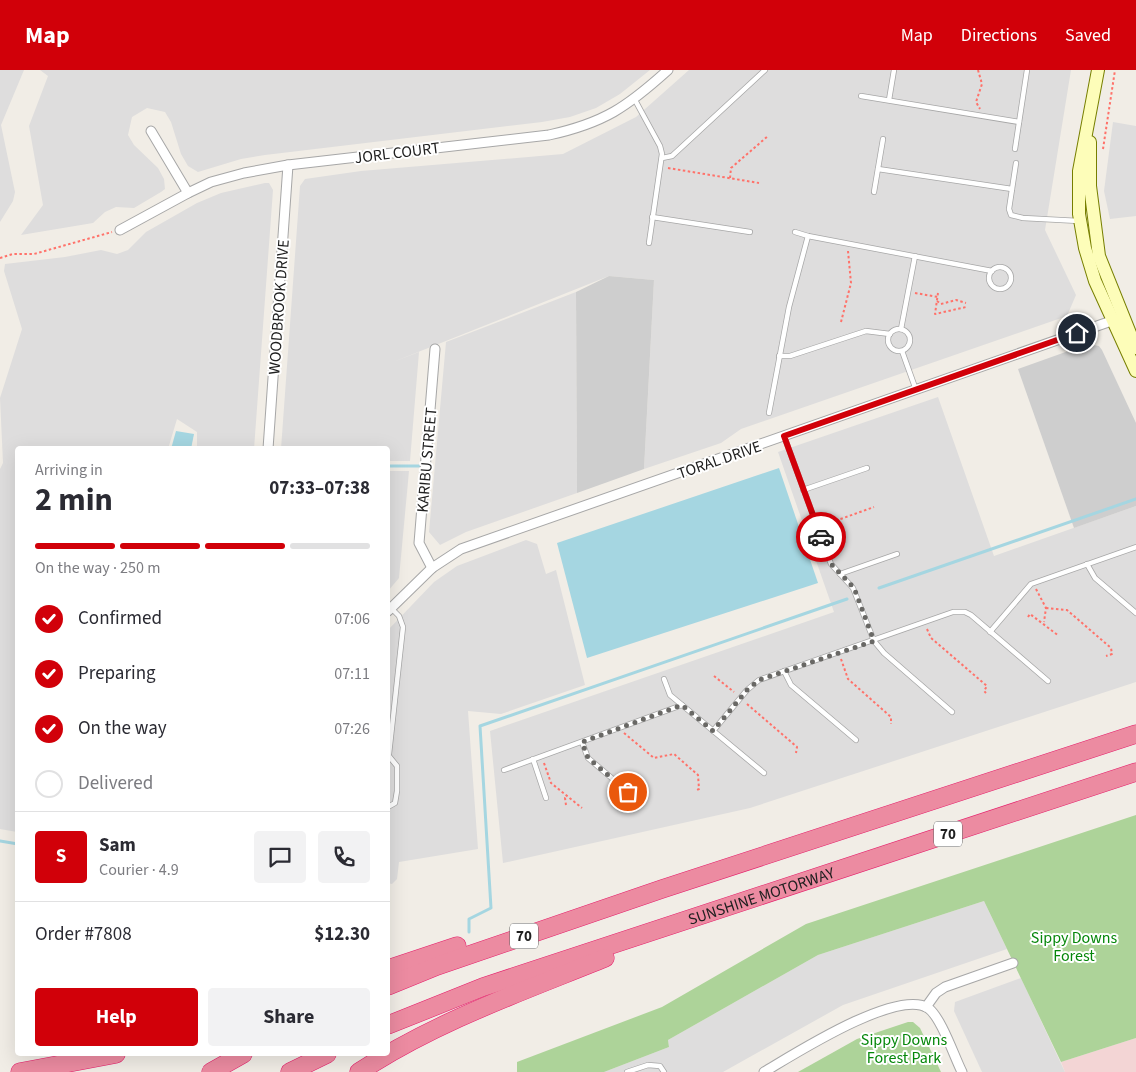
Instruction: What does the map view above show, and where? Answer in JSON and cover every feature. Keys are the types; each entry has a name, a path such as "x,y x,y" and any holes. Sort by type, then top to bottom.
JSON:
{"highway":[{"name":"70","path":"390,985 437,966 662,889 1136,734"},
{"name":"SUNSHINE MOTORWAY","path":"390,1024 483,987 1136,772"},
{"path":"390,968 464,944 662,889"},
{"path":"390,1053 444,1024 759,896"},
{"path":"20,1072 105,1056"},
{"path":"211,1072 240,1056"},
{"path":"290,1072 323,1056"},
{"path":"359,1072 385,1056"}],"street":[{"name":"JORL COURT","path":"120,230 211,182 244,173 288,165 549,135 581,128 611,116 635,100 668,70"},
{"path":"1098,70 1079,171 1080,221 1085,248 1095,281 1136,348"},
{"path":"1090,117 1090,186 1099,256 1136,371"},
{"path":"150,130 188,193"},
{"name":"WOODBROOK DRIVE","path":"268,446 288,165"},
{"name":"TORAL DRIVE","path":"390,610 432,568 461,549 1118,318"},
{"name":"KARIBU STREET","path":"432,568 419,544 435,349"},
{"path":"926,1007 936,993 945,987 1013,964"},
{"path":"764,1072 851,1022 902,1005 914,1004 926,1007 936,1018 962,1072"}],"lane":[{"path":"662,158 672,156 765,70"},
{"path":"888,100 894,70"},
{"path":"1015,149 1027,70"},
{"path":"861,96 1019,122"},
{"path":"635,100 660,146 662,158 649,244"},
{"path":"874,192 883,139"},
{"path":"1016,163 1010,213 1014,217 1080,221"},
{"path":"878,169 1012,189"},
{"path":"652,217 750,232"},
{"path":"795,232 992,271 998,268 1005,269 1010,274 1009,284 1004,289 993,287 989,278 992,271"},
{"path":"768,413 779,356 808,236"},
{"path":"901,329 915,256"},
{"path":"901,329 907,333 910,340 908,347 902,351 891,348 888,341 890,334 895,330 901,329"},
{"path":"779,356 790,356 866,331 890,334"},
{"path":"902,351 916,390"},
{"path":"784,436 831,564 854,588 874,641 884,653 952,712"},
{"path":"803,490 867,468"},
{"path":"990,632 1031,584 1136,547"},
{"path":"840,574 897,554"},
{"path":"1087,564 1095,578 1136,613"},
{"path":"390,610 399,616 403,627 390,738"},
{"path":"713,731 753,683 953,612 965,612 1048,681"},
{"path":"784,671 791,685 856,740"},
{"path":"664,679 670,695 764,773"},
{"path":"504,770 682,705"},
{"path":"582,742 588,758 640,802"},
{"path":"390,757 397,766 397,791 394,803 390,806"},
{"path":"533,759 546,798"},
{"path":"627,1072 648,1065 660,1066 664,1072"}],"path":[{"path":"978,70 982,84 976,102 980,107 980,116"},
{"path":"1102,156 1115,70"},
{"path":"730,178 732,168 768,136"},
{"path":"660,167 759,183"},
{"path":"0,258 13,254 34,254 120,230"},
{"path":"841,322 851,283 848,254 850,244"},
{"path":"908,292 938,297"},
{"path":"938,293 935,314 966,307"},
{"path":"937,301 941,304 956,300 966,303"},
{"path":"829,528 835,521 874,507"},
{"path":"1031,584 1036,588 1046,608 1044,622"},
{"path":"1046,608 1067,610 1111,648 1112,654 1106,656"},
{"path":"1028,617 1030,614 1044,622 1059,636"},
{"path":"924,623 931,638 987,686 984,692 986,693"},
{"path":"839,652 848,680 891,717 890,724"},
{"path":"714,676 796,747 796,753"},
{"path":"618,729 654,758 674,754 698,775 699,789 697,790"},
{"path":"542,756 551,783 582,808"},
{"path":"566,805 565,798 567,796"}],"shaded area":[{"path":"0,70 24,70 1,125 15,192 13,201 0,222"},
{"path":"40,70 650,70 620,94 596,108 570,117 265,155 241,159 198,172 188,166 181,154 171,122 165,112 147,108 132,117 128,135 134,145 158,168 164,179 165,189 134,208 116,207 105,212 93,223 21,235 43,205 29,126 48,76"},
{"path":"689,70 1071,70 1045,230 1076,295 1067,316 741,429 721,443 644,469 654,280 609,276 393,362 419,352 410,461 390,461 390,446 281,446 300,186 305,179 361,171 563,154 636,117"},
{"path":"1113,122 1136,126 1136,216 1110,219 1104,191"},
{"path":"265,183 269,183 273,190 254,446 197,446 197,432 177,419 169,446 15,446 15,832 0,829 0,469 3,463 0,398 22,329 4,271 5,264 65,257 101,250 117,254 128,250 146,232 197,203 221,193"},
{"path":"609,276 654,280 644,469 577,493 576,292"},
{"path":"576,292 577,493 466,532 440,545 429,532 446,342"},
{"path":"1088,344 1099,346 1102,350 1136,423 1136,506 1074,528 1018,369"},
{"path":"938,397 994,556 1136,506 1136,682 750,808 503,863 490,731 834,612 778,452"},
{"path":"390,471 409,471 399,578 390,589"},
{"path":"526,540 537,544 546,574 556,570 585,685 501,714 468,711 478,849 399,862 397,879 392,884 390,884 390,628 434,582 457,566"},
{"path":"984,901 1007,949 843,1005 723,1072 604,1072 669,1047 668,1040 818,955"},
{"path":"1021,978 1065,1072 982,1072 954,1011 955,1002"},
{"path":"1136,1038 1136,1072 1065,1072 1061,1062"}],"green space":[{"name":"Sippy Downs Forest","path":"1136,815 1136,1038 1061,1062 984,901 818,955 668,1040 669,1047 604,1072 517,1072 517,1062 662,1007 806,924"},
{"name":"Sippy Downs Forest Park","path":"913,1022 920,1028 941,1072 798,1072 857,1039"}],"water":[{"path":"176,431 194,434 192,446 172,446"},
{"path":"779,468 818,583 587,658 557,543"}],"waterway":[{"path":"390,466 424,466"},
{"path":"879,588 1136,499"},
{"path":"469,932 469,919 491,908 480,726 847,599"},
{"path":"0,841 15,844"}],"way so far":[{"path":"628,792 588,758 582,742 682,705 713,731 753,683 874,641 854,588 831,564 821,537"}],"route":[{"path":"821,537 784,436 1077,333"}]}
